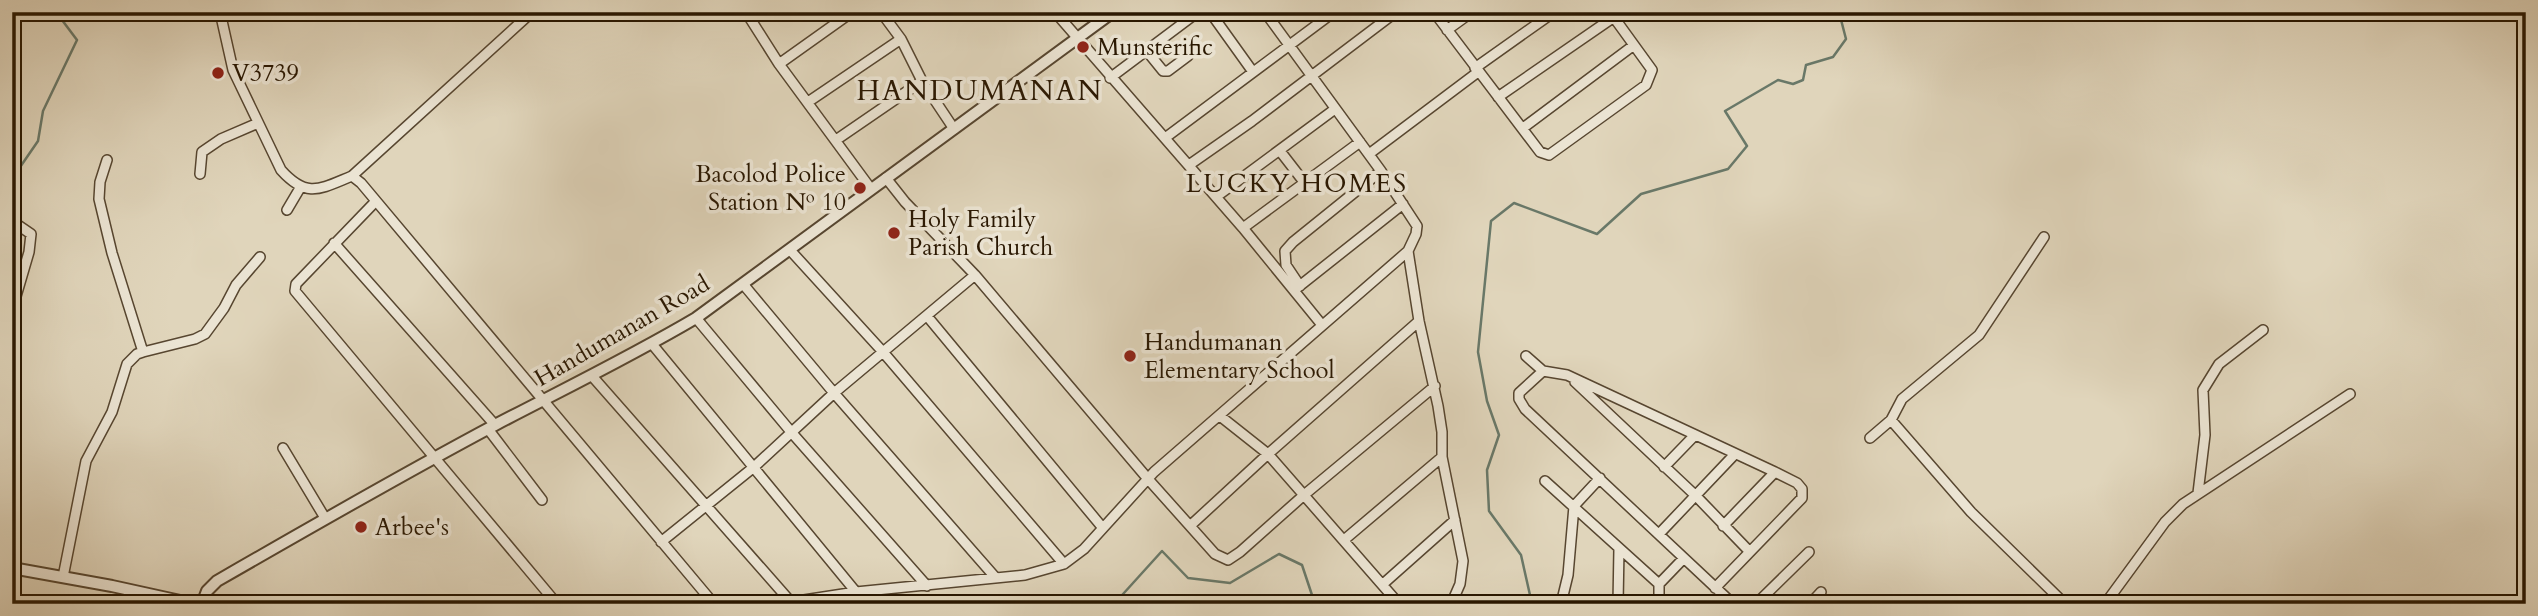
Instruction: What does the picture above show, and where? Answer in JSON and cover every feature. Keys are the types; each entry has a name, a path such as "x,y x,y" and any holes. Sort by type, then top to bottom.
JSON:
{"street":[{"path":"220,12 233,70 281,170 300,188 327,186 352,176 532,12"},
{"path":"746,12 779,64 871,189"},
{"path":"779,64 852,12"},
{"path":"881,12 901,39 922,81 954,129"},
{"path":"1055,12 1110,78 1297,288 1322,325"},
{"name":"Handumanan Road","path":"202,604 207,591 217,581 325,518 696,318 1113,12"},
{"path":"1110,78 1198,12"},
{"path":"1210,12 1253,72"},
{"path":"778,604 856,592 1025,575 1065,564 1084,549 1154,472 1408,251 1417,226 1369,154 1265,12"},
{"path":"1165,138 1334,12"},
{"path":"1189,165 1396,12"},
{"path":"1434,12 1477,70 1540,152 1549,155 1646,85 1651,70 1612,14 1498,97"},
{"path":"1447,30 1472,12"},
{"path":"1369,154 1553,12"},
{"path":"808,103 901,39"},
{"path":"1522,128 1634,45"},
{"path":"1146,50 1163,71 1168,71 1188,57"},
{"path":"836,140 922,81"},
{"path":"1216,197 1335,109"},
{"path":"200,174 202,152 210,145 258,123"},
{"path":"1243,228 1360,142"},
{"path":"1280,151 1304,182"},
{"path":"107,160 100,182 99,199 112,253 143,352"},
{"path":"1297,288 1286,265 1285,251 1381,171"},
{"path":"352,176 376,201 714,604"},
{"path":"886,178 905,202 975,275 1215,554 1228,560 1435,386"},
{"path":"287,210 300,188"},
{"path":"376,201 296,284 295,291 557,604"},
{"path":"1297,288 1403,204"},
{"path":"12,221 31,234 29,253 12,310"},
{"path":"1870,438 1891,420 1902,399 1979,335 2044,237"},
{"path":"334,243 492,427 542,500"},
{"path":"790,250 883,352 1065,564"},
{"path":"1408,251 1419,321 1435,386 1442,432 1441,457 1463,561 1460,584 1448,604"},
{"path":"63,577 86,461 111,412 127,364 137,354 205,334 218,318 236,285 260,257"},
{"path":"661,542 754,467 834,393 975,275"},
{"path":"743,285 995,577"},
{"path":"927,316 1102,527"},
{"path":"696,318 792,433 927,586"},
{"path":"1191,525 1419,321"},
{"path":"2198,493 2205,435 2203,390 2219,364 2263,330"},
{"path":"652,344 856,592"},
{"path":"1526,356 1543,371 1567,376 1797,483 1802,489 1802,498 1715,588"},
{"path":"1543,371 1519,393 1519,399 1525,409 1733,604"},
{"path":"592,376 790,601"},
{"path":"1567,376 1696,496 1749,551"},
{"path":"2105,604 2165,522 2183,504 2350,394"},
{"path":"1220,416 1268,454 1399,604"},
{"path":"1891,420 1971,512 2065,604"},
{"path":"1664,467 1695,435"},
{"path":"283,448 325,518"},
{"path":"1659,534 1735,454"},
{"path":"1344,540 1441,457"},
{"path":"1723,526 1774,472"},
{"path":"1562,604 1568,575 1574,506 1600,478"},
{"path":"1545,481 1659,584"},
{"path":"1382,584 1455,520"},
{"path":"1618,604 1619,548"},
{"path":"1756,604 1809,552"},
{"path":"1659,604 1659,584 1684,558"},
{"path":"12,568 63,577 160,601 194,604"},
{"path":"1810,604 1821,592"}],"waterway":[{"path":"12,174 16,173 38,141 43,111 77,40 56,12"},
{"path":"1532,604 1521,555 1489,511 1487,470 1499,435 1487,401 1478,352 1491,221 1514,203 1597,234 1641,194 1728,169 1747,146 1725,111 1778,80 1793,84 1803,80 1806,65 1833,57 1846,39 1839,12"},
{"path":"1114,604 1162,551 1188,578 1230,583 1279,554 1302,565 1315,604"}],"place":[{"name":"Munsterific","path":"1083,47"},
{"name":"V3739","path":"218,73"},
{"name":"Bacolod Police Station № 10","path":"860,188"},
{"name":"Holy Family Parish Church","path":"894,233"},
{"name":"Handumanan Elementary School","path":"1130,356"},
{"name":"Arbee's","path":"361,527"}],"district":[{"name":"HANDUMANAN","path":"980,91"},
{"name":"LUCKY HOMES","path":"1297,183"}]}
